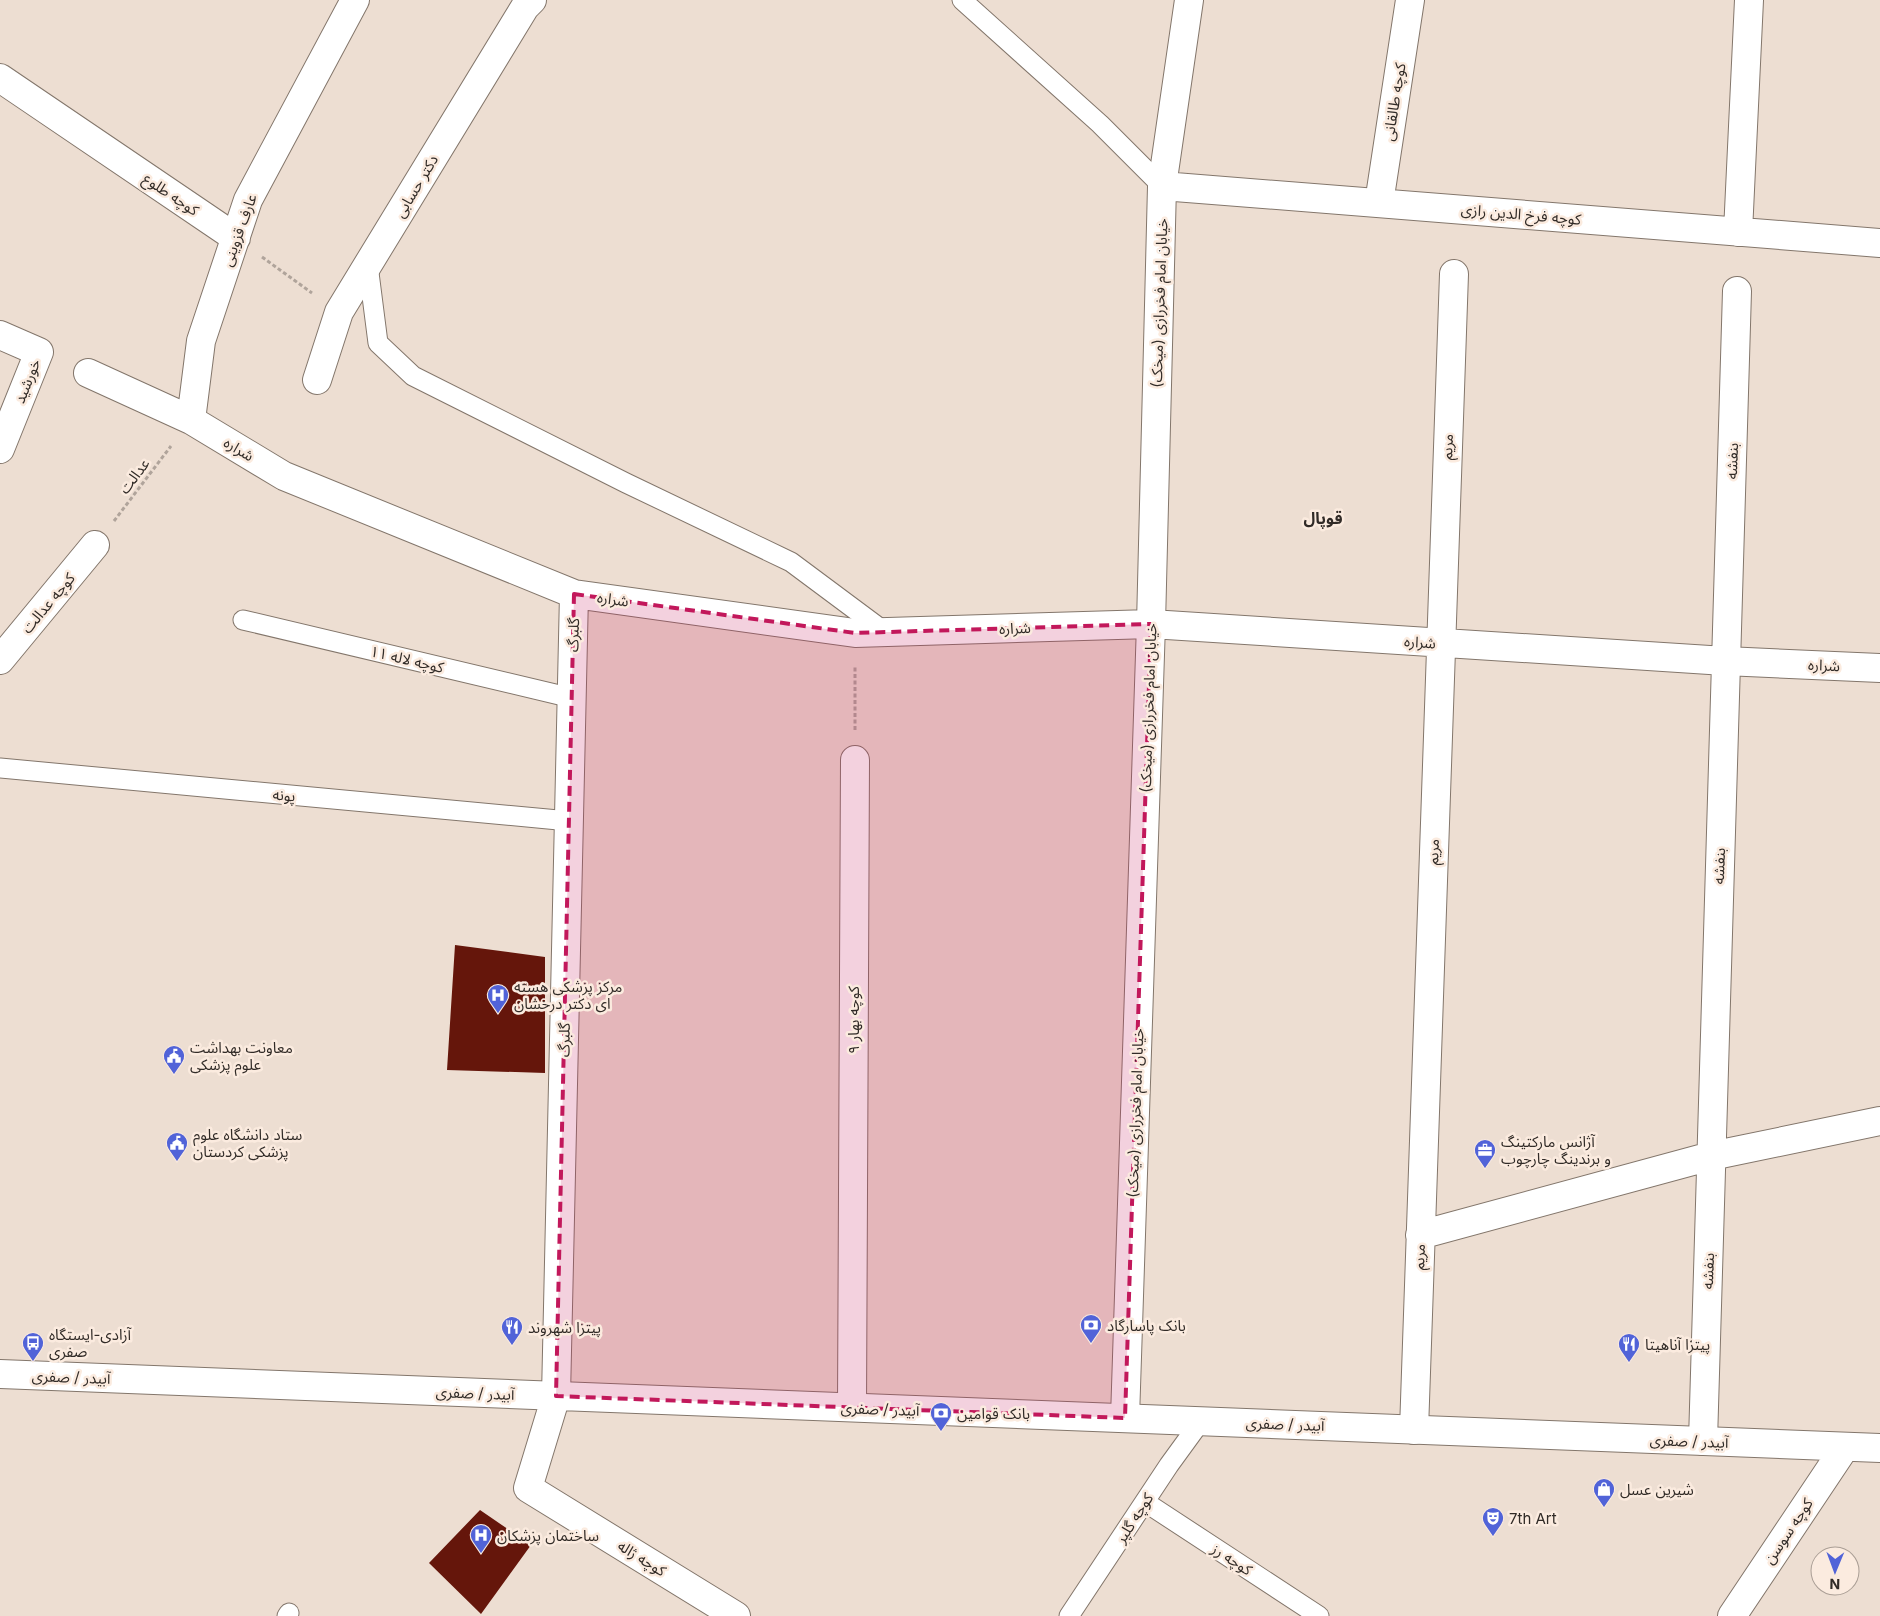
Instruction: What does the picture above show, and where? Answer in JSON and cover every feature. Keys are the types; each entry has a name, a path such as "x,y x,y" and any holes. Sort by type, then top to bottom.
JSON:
{"street":[{"name":"عارف قزوینی","path":"191,420 201,341 248,200 355,0"},
{"name":"دکتر حسابی","path":"317,380 339,312 524,8 532,0"},
{"name":"خیابان امام فخررازی (میخک)","path":"1125,1418 1151,624 1162,186 1189,0"},
{"name":"کوچه طالقانی","path":"1379,203 1410,0"},
{"path":"1738,232 1749,0"},
{"name":"کوچه طلوع","path":"0,78 236,238"},
{"name":"کوچه فرخ الدین رازی","path":"1162,186 1880,243"},
{"name":"مریم","path":"1414,1430 1454,274"},
{"name":"بنفشه","path":"1703,1441 1725,661 1738,291"},
{"name":"خورشید","path":"0,335 39,352 0,448"},
{"name":"شراره","path":"88,373 191,420 284,476 574,594 855,633 1151,624 1440,644 1880,668"},
{"name":"کوچه عدالت","path":"0,660 95,545"},
{"name":"گلبرگ","path":"556,1396 574,594"},
{"name":"کوچه بهار ۹","path":"852,1407 855,760"},
{"path":"1420,1235 1711,1156 1880,1121"},
{"name":"آبیدر / صفری","path":"0,1374 1880,1448"},
{"name":"کوچه ژاله","path":"556,1396 528,1488 730,1614"},
{"name":"کوچه سوسن","path":"1732,1616 1845,1447"}],"lane":[{"path":"962,0 1100,124 1162,186"},
{"path":"368,265 378,343 413,376 626,483 791,562 885,632"},
{"name":"کوچه لاله ۱۱","path":"243,620 572,698"},
{"name":"پونه","path":"0,768 569,821"},
{"name":"کوچه گلپر","path":"1070,1616 1168,1466 1201,1421"},
{"name":"کوچه رز","path":"1145,1502 1319,1616"}],"path":[{"path":"236,238 339,312"},
{"name":"عدالت","path":"95,545 191,420"},
{"path":"855,633 855,760"}],"highlighted area":[{"path":"574,594 855,633 1151,624 1125,1418 556,1396"}],"building":[{"name":"مرکز پزشکی هسته ای دکتر درخشان","path":"455,945 545,957 545,1073 447,1070"},
{"name":"ساختمان پزشکان","path":"480,1510 531,1545 481,1614 429,1563"}],"place":[{"name":"مرکز پزشکی هسته ای دکتر درخشان","path":"498,1014"},
{"name":"معاونت بهداشت علوم پزشکی","path":"174,1075"},
{"name":"ستاد دانشگاه علوم پزشکی کردستان","path":"177,1162"},
{"name":"آژانس مارکتینگ و برندینگ چارچوب","path":"1485,1169"},
{"name":"بانک پاسارگاد","path":"1091,1344"},
{"name":"پیتزا شهروند","path":"512,1346"},
{"name":"آزادی-ایستگاه صفری","path":"33,1362"},
{"name":"پیتزا آناهیتا","path":"1629,1363"},
{"name":"بانک قوامین","path":"941,1432"},
{"name":"شیرین عسل","path":"1604,1508"},
{"name":"7th Art","path":"1493,1537"},
{"name":"ساختمان پزشکان","path":"481,1554"}],"district":[{"name":"قوپال","path":"1323,518"}]}
